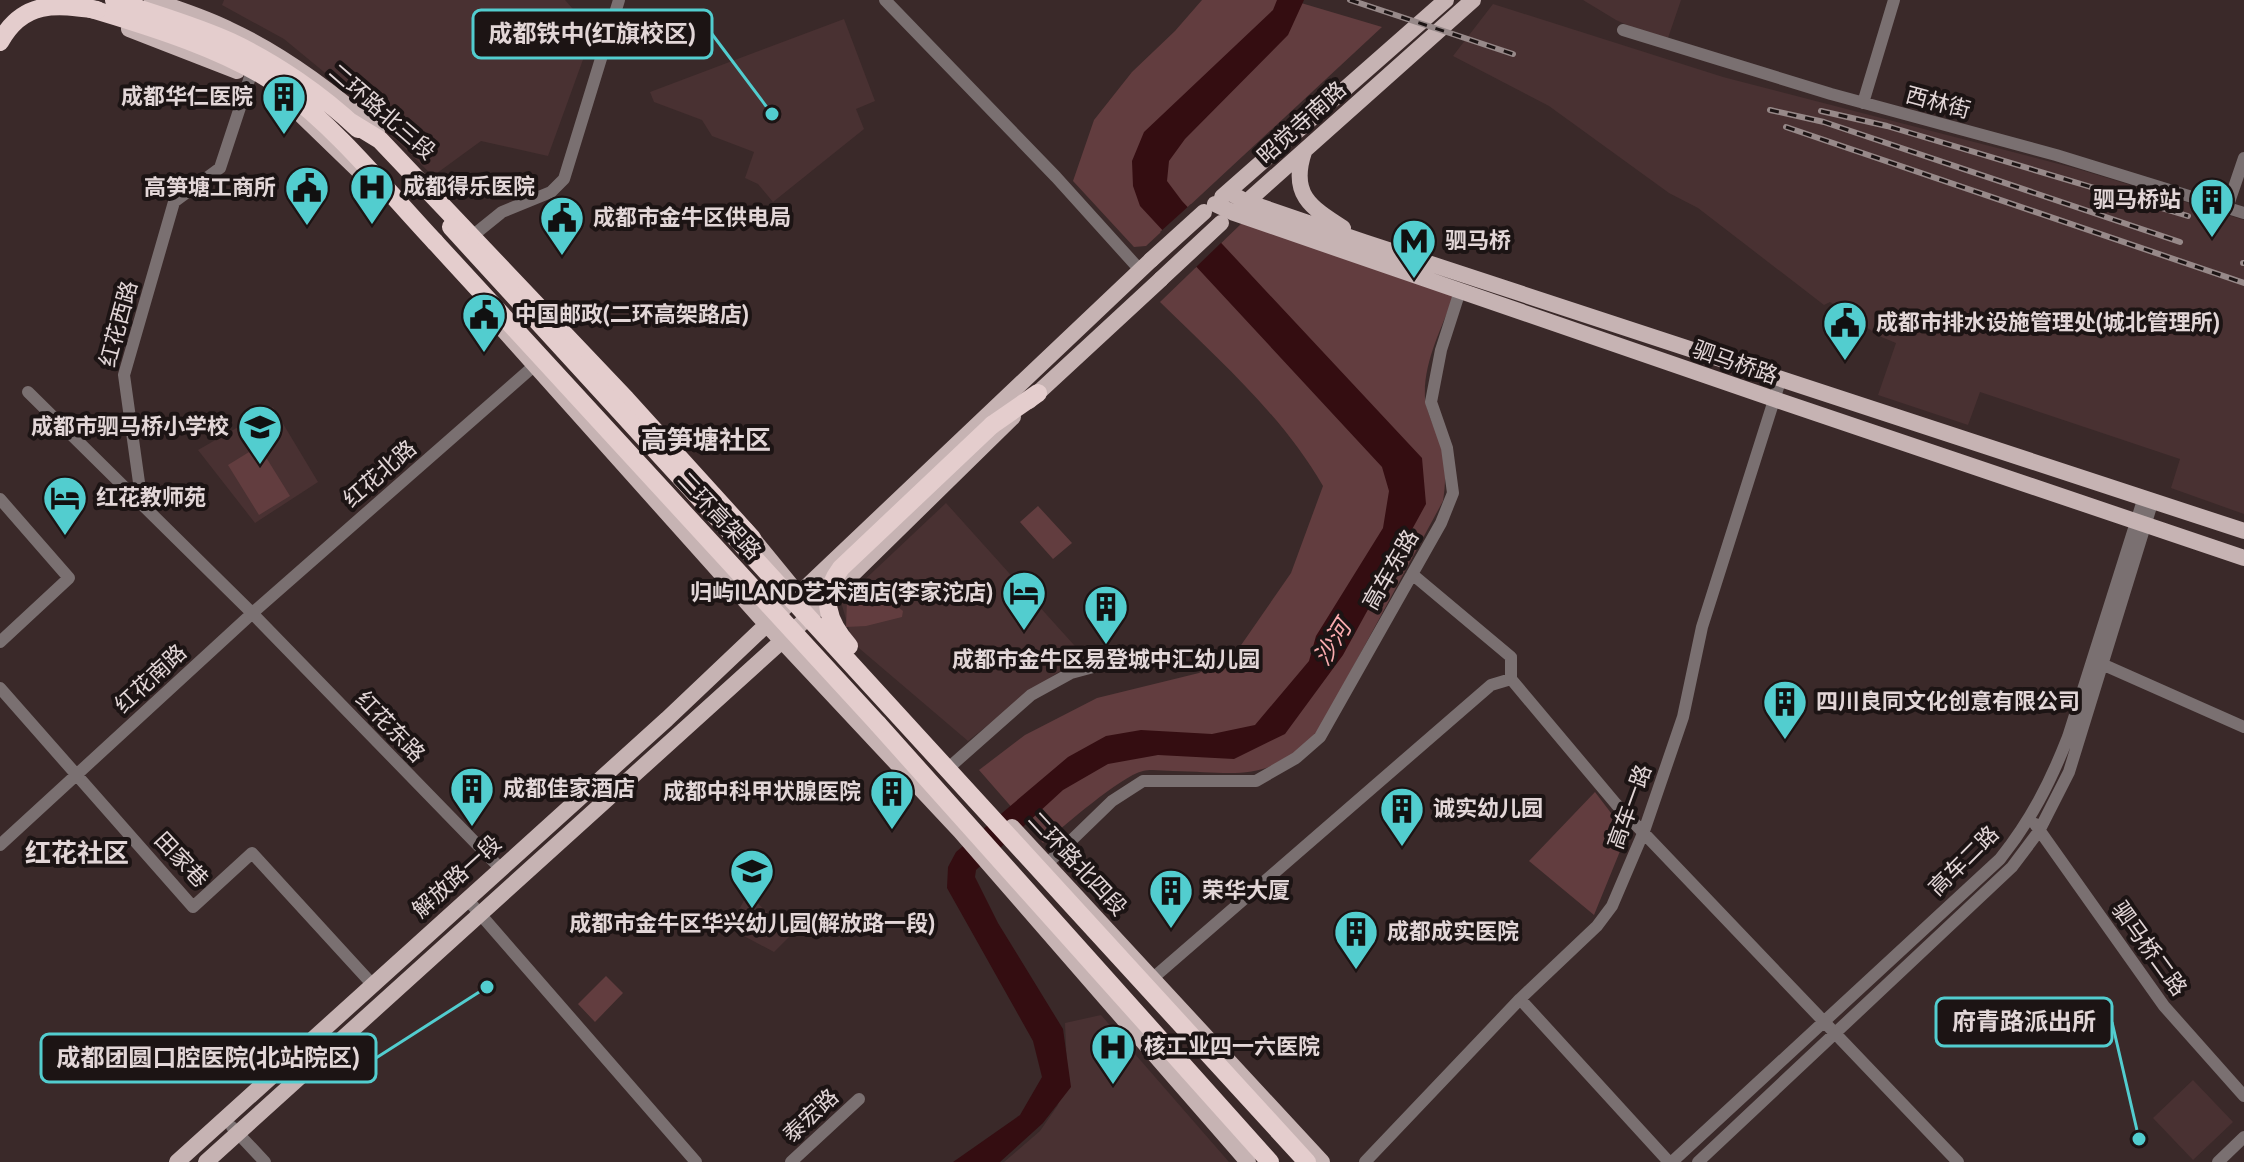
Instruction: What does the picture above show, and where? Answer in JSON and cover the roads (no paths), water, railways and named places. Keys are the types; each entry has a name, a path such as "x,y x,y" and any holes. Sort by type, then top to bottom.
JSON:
{"highway":[{"name":"二环高架路","path":"63,0 231,60 281,88 302,104 435,242 878,724 1270,1162"},
{"name":"二环高架路","path":"114,0 230,42 278,68 349,121 388,158 1307,1162"},
{"path":"0,42 15,20 38,8 61,6 97,10"},
{"path":"349,121 380,140 626,399 752,538"},
{"path":"930,749 890,692 837,632 829,607 828,588 841,568 992,425 1038,393"},
{"path":"1218,1106 1233,1136 1255,1162"},
{"path":"1294,1147 1313,1162"}],"main road":[{"path":"41,0 111,22 250,77 291,106 355,167 781,641 960,831 1248,1162"},
{"name":"二环路北三段","path":"152,0 229,29 288,63 326,90 397,150 682,450 799,596"},
{"name":"昭觉寺南路","path":"1146,265 1446,0"},
{"name":"昭觉寺南路","path":"1038,393 1473,0"},
{"path":"1304,151 1299,177 1301,192 1325,217 1364,242"},
{"name":"驷马桥路","path":"1228,192 1234,213"},
{"name":"驷马桥路","path":"1209,208 1364,242 2244,531"},
{"name":"驷马桥路","path":"1234,213 2244,558"},
{"name":"解放路一段","path":"177,1162 667,719 1146,265"},
{"name":"解放路一段","path":"206,1162 814,612 1038,393"},
{"name":"二环路北四段","path":"799,596 1322,1162"}],"street":[{"path":"476,233 502,212 551,192 564,179 619,0"},
{"path":"1863,103 1894,0"},
{"path":"890,1 1056,177 1146,265"},
{"name":"西林街","path":"1623,30 1651,41 2056,155 2244,213"},
{"name":"红花西路","path":"142,504 124,375 174,202 220,168 250,77"},
{"path":"2227,208 2244,158"},
{"name":"高车东路","path":"1042,858 1112,801 1143,781 1256,781 1296,758 1320,737 1441,523 1453,493 1447,448 1431,402 1441,350 1460,291"},
{"name":"红花北路","path":"252,613 535,365"},
{"name":"高车一路","path":"1365,1162 1520,999 1597,926 1618,893 1644,831 1683,717 1702,627 1781,378"},
{"path":"28,392 252,613"},
{"path":"0,499 69,578 0,642"},
{"name":"高车二路","path":"1698,1162 2012,867 2039,831 2069,772 2104,665 2149,499"},
{"name":"高车二路","path":"1671,1162 2000,859 2031,819 2068,737 2142,523"},
{"path":"1412,574 1511,657 1511,679 1616,804 1958,1162"},
{"name":"红花南路","path":"0,845 252,613"},
{"name":"红花东路","path":"252,613 500,868"},
{"path":"953,764 1031,695 1071,673 1138,655"},
{"path":"2104,665 2244,727"},
{"path":"1153,978 1491,685 1511,679"},
{"name":"田家巷","path":"0,688 193,907 252,853 372,984"},
{"name":"驷马桥二路","path":"2031,819 2164,1006 2244,1096"},
{"path":"467,899 696,1162"},
{"path":"1520,999 1671,1162"},
{"name":"泰宏路","path":"791,1162 859,1099"},
{"path":"224,1119 265,1162"},
{"path":"2218,1162 2244,1137"}],"water":[{"name":"沙河","path":"1277,0 1304,0 1288,35 1185,139 1169,161 1167,181 1182,201 1422,458 1426,504 1343,655 1285,734 1234,759 1158,755 1108,764 1063,790 976,870 975,877 998,923 1063,1029 1071,1087 1043,1123 1000,1162 953,1162 1020,1115 1042,1077 1033,1041 947,888 948,867 956,852 1068,757 1106,736 1141,730 1212,734 1255,725 1309,661 1316,636 1383,528 1389,491 1382,467 1140,206 1133,186 1132,161 1144,132 1273,10"}],"railway":[{"path":"1350,0 1513,54"},
{"path":"1770,110 1824,122 2180,242"},
{"path":"1821,111 1887,126 2188,216"},
{"path":"1786,127 2244,283"}],"place":[{"name":"成都铁中(红旗校区)","path":"772,114"},
{"name":"成都华仁医院","path":"284,136"},
{"name":"成都得乐医院","path":"372,226"},
{"name":"高笋塘工商所","path":"307,227"},
{"name":"驷马桥站","path":"2212,239"},
{"name":"成都市金牛区供电局","path":"562,257"},
{"name":"驷马桥","path":"1414,280"},
{"name":"中国邮政(二环高架路店)","path":"484,354"},
{"name":"成都市排水设施管理处(城北管理所)","path":"1845,362"},
{"name":"成都市驷马桥小学校","path":"260,466"},
{"name":"红花教师苑","path":"65,537"},
{"name":"归屿ILAND艺术酒店(李家沱店)","path":"1024,632"},
{"name":"成都市金牛区易登城中汇幼儿园","path":"1106,646"},
{"name":"四川良同文化创意有限公司","path":"1785,741"},
{"name":"成都佳家酒店","path":"472,828"},
{"name":"成都中科甲状腺医院","path":"892,831"},
{"name":"诚实幼儿园","path":"1402,848"},
{"name":"成都市金牛区华兴幼儿园(解放路一段)","path":"752,910"},
{"name":"荣华大厦","path":"1171,930"},
{"name":"成都成实医院","path":"1356,971"},
{"name":"成都团圆口腔医院(北站院区)","path":"487,987"},
{"name":"核工业四一六医院","path":"1113,1086"},
{"name":"府青路派出所","path":"2139,1139"}],"district":[{"name":"高笋塘社区","path":"706,440"},
{"name":"红花社区","path":"77,853"}]}
